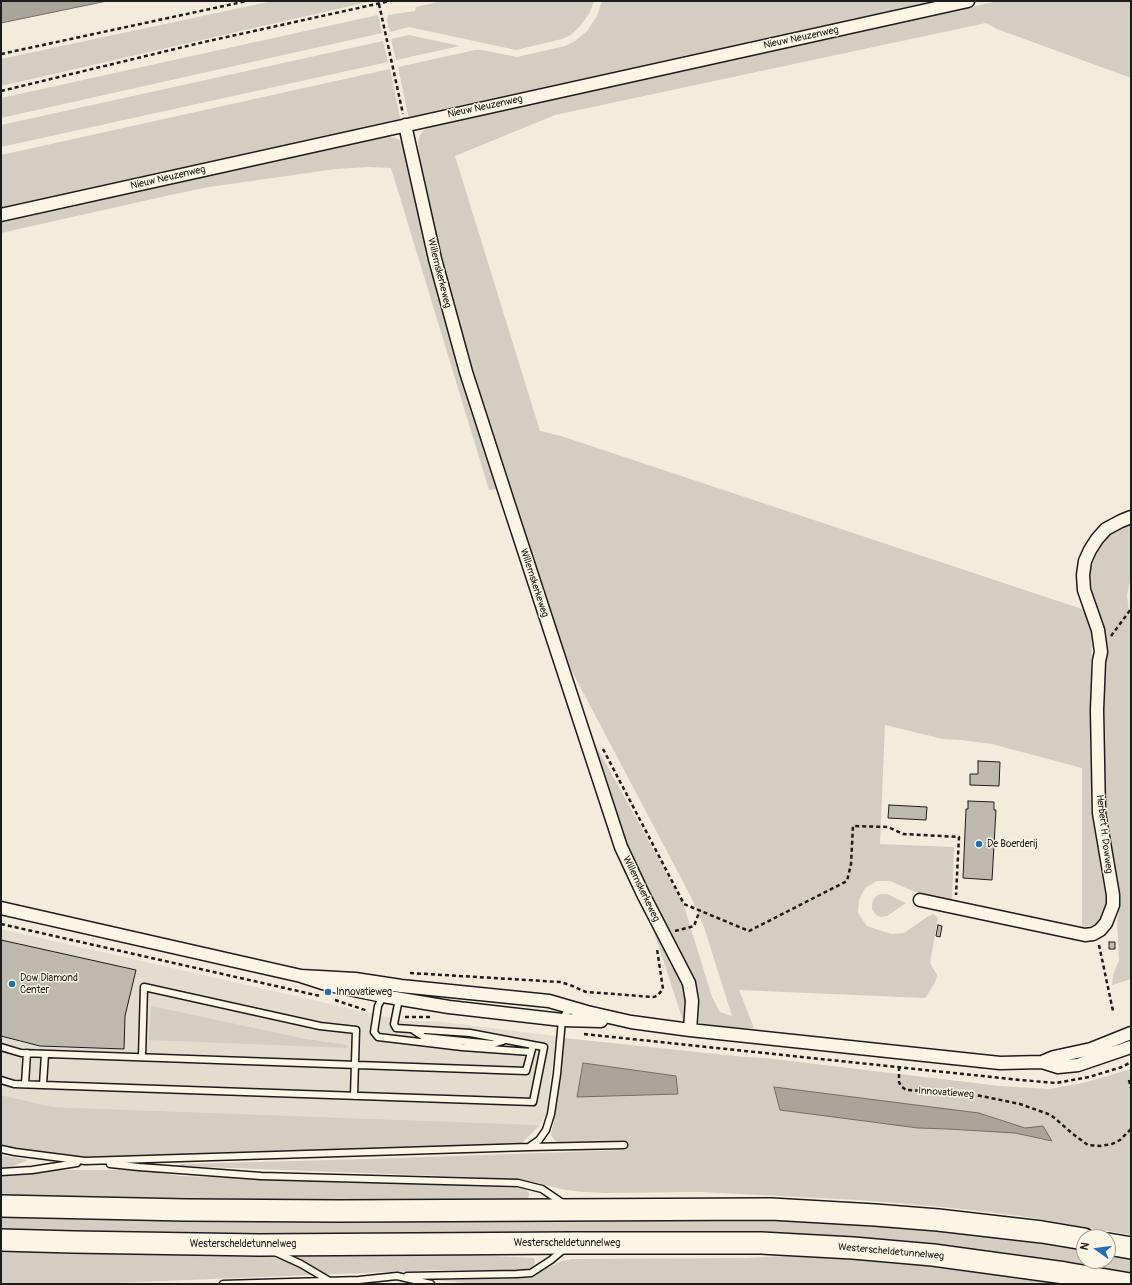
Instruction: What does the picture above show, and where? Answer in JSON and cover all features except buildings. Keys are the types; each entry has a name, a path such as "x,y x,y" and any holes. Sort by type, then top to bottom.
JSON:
{"highway":[{"path":"1,1206 185,1210 332,1211 771,1209 867,1214 953,1222 1042,1232 1076,1238"},
{"name":"Westerscheldetunnelweg","path":"1,1240 259,1245 572,1242 761,1243 853,1248 934,1255 1065,1272 1130,1284"},
{"path":"1116,1245 1131,1248"}],"street":[{"name":"Nieuw Neuzenweg","path":"1,215 968,1"},
{"name":"Willemskerkeweg","path":"406,125 435,258 449,311 505,495 621,847 643,894 689,983 692,1001 690,1030"},
{"name":"Herbert H. Dowweg","path":"1100,930 1110,914 1113,905 1113,895 1099,813 1096,710 1099,661 1101,652 1098,630 1084,590 1083,575 1085,561 1090,550 1106,529 1131,517"},
{"path":"920,900 1085,935 1093,934 1100,930"},
{"path":"1,908 301,976 330,985 399,999 562,1020 631,1022"},
{"path":"301,976 355,979 402,986 549,1001 587,1012 631,1022 690,1030 1000,1063 1042,1062 1058,1067 1078,1065 1131,1047"},
{"path":"383,996 389,984"},
{"path":"399,999 402,986"},
{"path":"1042,1062 1054,1057 1091,1049 1131,1033"}],"lane":[{"path":"142,1057 144,987 320,1026 356,1030 354,1096"},
{"path":"383,996 378,1006 374,1032 378,1037 462,1047 531,1052"},
{"path":"1,1080 14,1084 533,1102 544,1046 470,1033 396,1028 394,1024 399,999"},
{"path":"529,1147 539,1140 546,1130 551,1114 557,1074 562,1020 566,1013 572,1008"},
{"path":"414,1030 424,1037"},
{"path":"413,1041 424,1037 493,1044 507,1040"},
{"path":"493,1044 504,1050"},
{"path":"1,1047 21,1053 526,1071 533,1045"},
{"path":"25,1084 27,1053"},
{"path":"43,1085 45,1054"},
{"path":"1,1172 32,1170 85,1161 624,1145"},
{"path":"1,1149 139,1167 261,1176 518,1183 542,1189 572,1209"},
{"path":"223,1284 359,1280 397,1276 530,1273 551,1260 572,1242"},
{"path":"259,1245 301,1264 330,1281"},
{"path":"397,1276 431,1284"}],"path":[{"path":"1,54 247,1"},
{"path":"1,91 204,42 390,1"},
{"path":"379,4 406,125"},
{"path":"1101,652 1131,609"},
{"path":"600,742 684,904 748,931 847,881 851,864 854,826 888,827 903,834 959,837 956,908"},
{"path":"410,973 560,982 586,992 654,997 663,989 656,940 659,936 664,934 694,926 700,910"},
{"path":"1100,930 1099,948 1113,1011"},
{"name":"Innovatieweg","path":"690,1046 899,1068 899,1082 906,1090 952,1092 1020,1104 1051,1114 1073,1134 1088,1144 1106,1146 1112,1144 1120,1140 1131,1128"},
{"path":"1129,1080 1131,1088"}],"shaded area":[{"path":"1,1 107,1 1,23"},
{"path":"273,1 372,1 1,86 1,59"},
{"path":"442,1 594,1 590,12 581,25 571,35 562,39 516,50 409,27 390,32 387,20 388,15 415,11 416,7"},
{"path":"602,1 933,1 575,84 409,120 398,67 475,50 517,57 565,46 575,41 587,31 597,16"},
{"path":"998,1 1131,1 1131,78 997,29 986,23 555,115 455,156 540,431 561,436 1085,610 1092,632 1090,733 1092,815 1107,905 1105,915 1100,922 1082,927 1082,768 992,744 943,739 885,725 880,844 954,847 952,900 915,892 890,881 877,881 865,888 859,900 858,913 867,926 891,934 904,933 933,914 938,918 930,963 937,975 935,983 925,998 739,990 754,1028 735,1028 683,1021 590,735 683,903 712,997 720,1012 732,1016 704,927 691,897 566,660 438,258 420,162 418,142 420,135 424,130 431,126"},
{"path":"378,15 382,33 1,118 1,98"},
{"path":"409,35 460,46 396,60 391,39"},
{"path":"383,41 388,62 1,147 1,125"},
{"path":"390,69 401,122 1,209 1,155"},
{"path":"386,136 395,138 404,143 499,489 489,490 391,168 368,167 336,169 209,187 1,233 1,223"},
{"path":"1127,524 1131,524 1131,575 1127,595 1131,626 1131,979 1112,985 1113,975 1119,960 1117,921 1120,906 1105,814 1103,733 1105,629 1092,593 1090,571 1096,554 1104,540"},
{"path":"880,894 887,894 906,903 887,916 881,917 876,915 872,909 872,903 875,897"},
{"path":"1,929 405,1021 435,1021 556,1036 546,1114 540,1125 53,1107 1,1095"},
{"path":"151,1006 306,1039 347,1045 348,1048 149,1040"},
{"path":"564,1038 765,1058 1000,1086 1049,1089 1083,1083 1131,1069 1131,1235 1116,1232 1116,1229 1096,1229 1021,1216 943,1207 859,1200 700,1192 583,1192 566,1190 520,1179 179,1166 182,1164 626,1150 625,1140 558,1142 554,1140 551,1135 557,1102","holes":["583,1063 676,1076 577,1097","774,1087 979,1113 1025,1128 1052,1141 1015,1133 918,1128"]},
{"path":"583,1063 676,1076 678,1094 577,1097"},
{"path":"774,1087 979,1113 1025,1128 1043,1126 1052,1141 1015,1133 918,1128 780,1110"},
{"path":"1,1095 53,1107 540,1125 520,1145 170,1156 62,1157 1,1146"},
{"path":"1,1155 28,1160 11,1167 1,1168"},
{"path":"49,1170 140,1170 181,1176 519,1188 525,1189 529,1195 528,1198 489,1204 1,1200 1,1174"},
{"path":"1,1216 270,1221 446,1221 604,1217 785,1218 941,1230 1018,1239 1076,1249 1076,1268 1064,1266 431,1237 1,1232"},
{"path":"1,1248 430,1253 534,1258 535,1263 530,1269 517,1270 437,1270 88,1284 1,1284"},
{"path":"809,1255 901,1260 1015,1273 1059,1284 476,1284 434,1280 527,1278 562,1261 572,1259 745,1258"},
{"path":"1116,1256 1131,1259 1131,1278 1081,1269 1116,1269"}],"place":[{"name":"De Boerderij","path":"979,844"},
{"name":"Dow Diamond Center","path":"12,984"},
{"name":"Innovatieweg","path":"328,992"}]}
